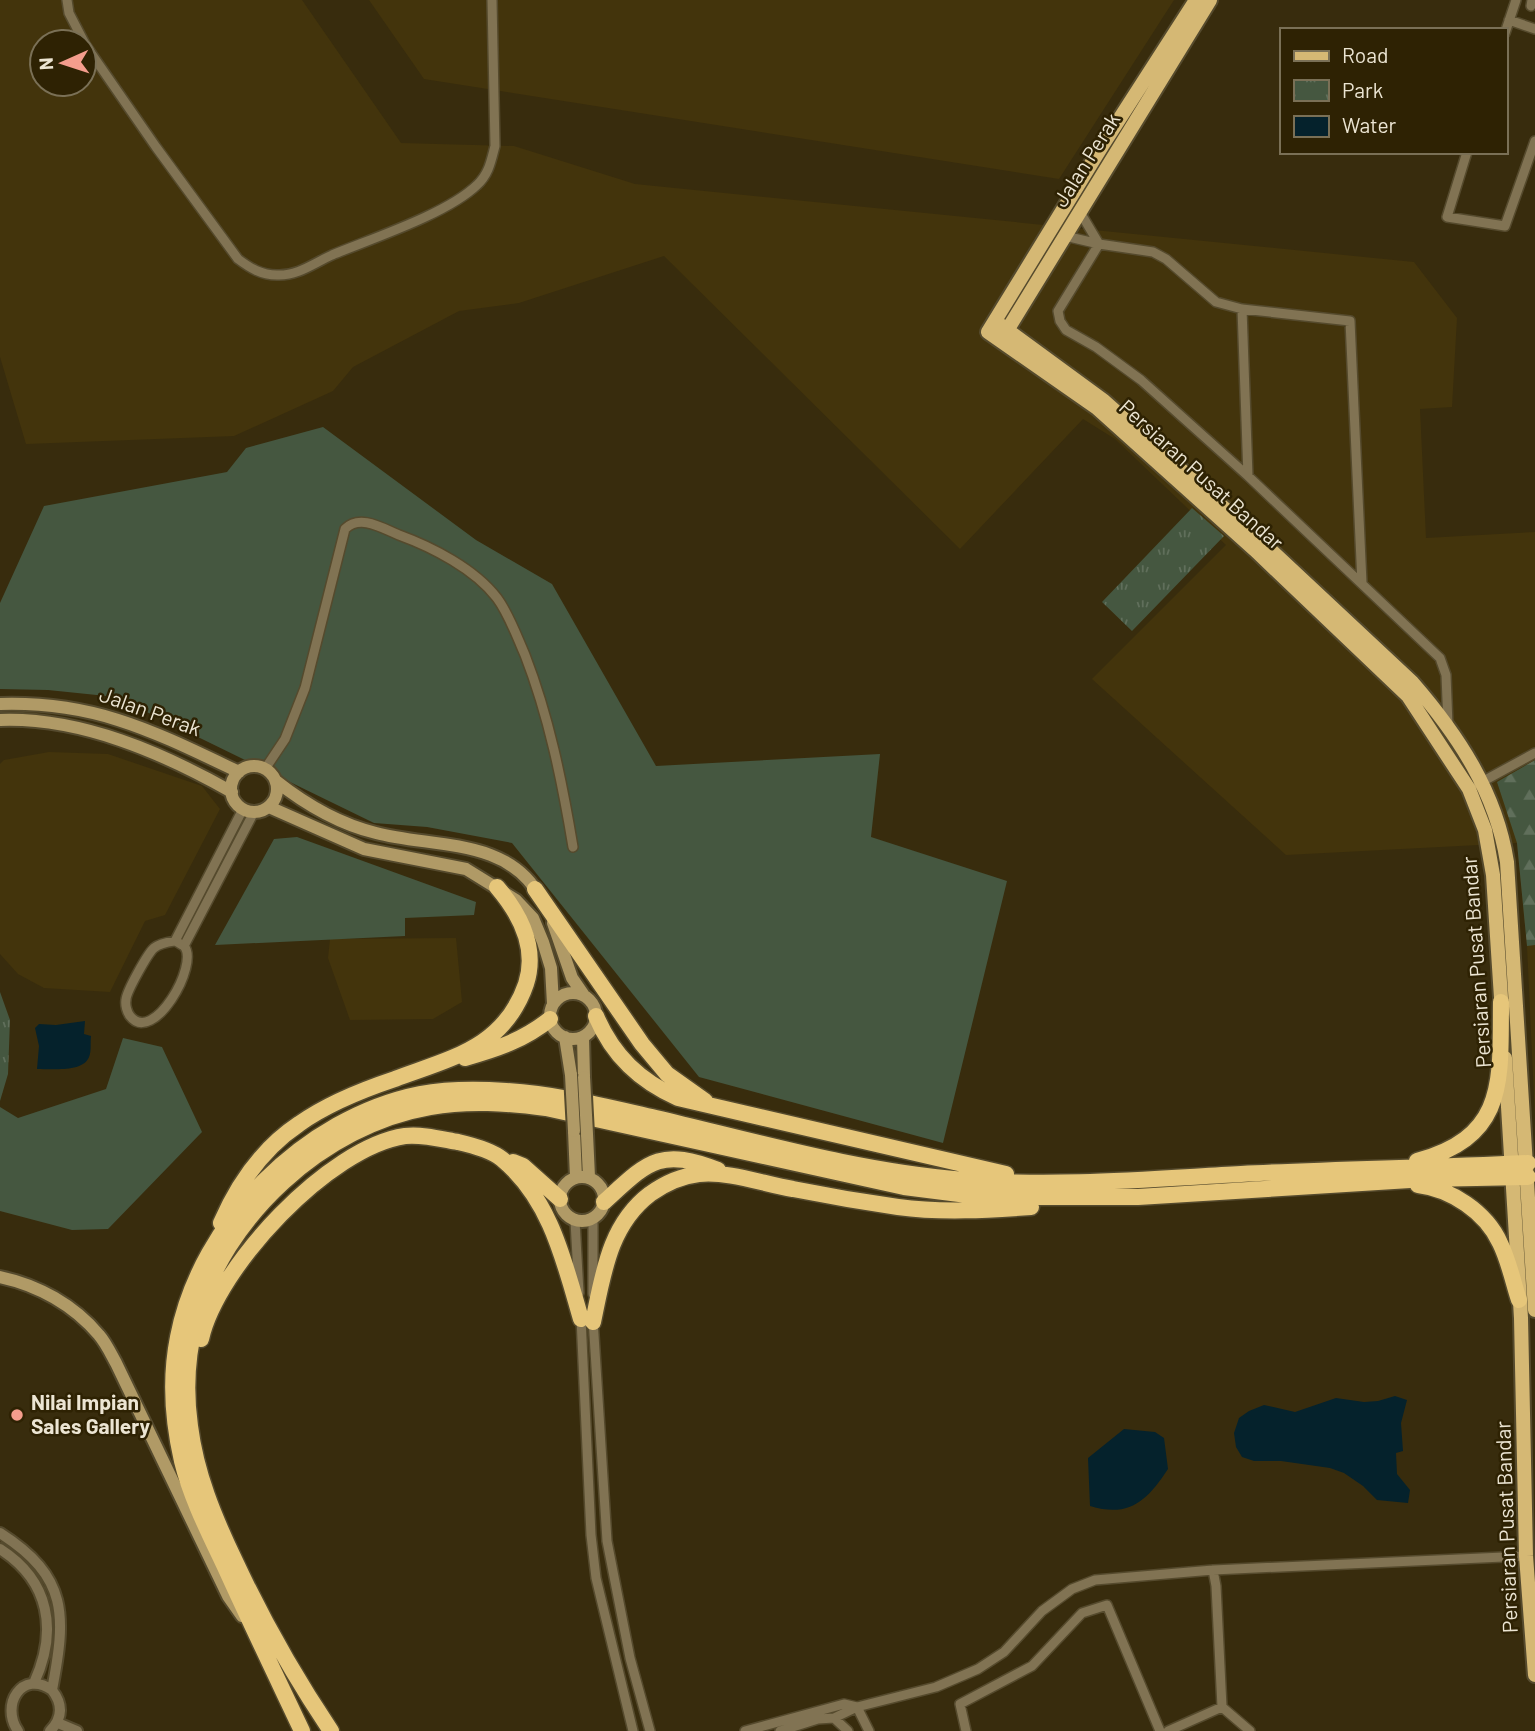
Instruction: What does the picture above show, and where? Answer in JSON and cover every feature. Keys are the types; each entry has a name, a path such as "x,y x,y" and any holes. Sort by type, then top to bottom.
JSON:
{"highway":[{"path":"439,1065 469,1050 494,1033 510,1017 521,999 528,976 530,952 516,910 497,887"},
{"path":"535,889 642,1044 667,1074 713,1107"},
{"path":"587,1320 618,1230 649,1195 671,1181 699,1174 737,1177 899,1207 936,1211 1014,1208 1391,1174 1451,1150 1469,1137 1483,1121 1495,1101 1500,1080 1502,1002"},
{"path":"303,1731 203,1521 183,1463 176,1426 175,1374 179,1332 187,1302 230,1203 256,1162 281,1137 300,1122 355,1094 397,1078 515,1043 533,1033 551,1011"},
{"path":"596,1016 605,1037 635,1073 678,1098 1046,1184"},
{"path":"208,1254 251,1193 296,1152 319,1136 359,1115 401,1099 425,1093 469,1090 540,1094 596,1104 883,1171 966,1180 1046,1184 1520,1171"},
{"path":"331,1731 298,1682 263,1621 206,1496 190,1425 188,1374 195,1322 203,1299 239,1232 264,1199 288,1176 341,1140 374,1123 427,1107 493,1102 546,1108 904,1187 984,1197 1138,1197"},
{"path":"188,1374 197,1359 203,1332 230,1276 275,1222 312,1184 339,1163 368,1147 405,1136 438,1138 469,1145 523,1166 560,1199"},
{"path":"499,1157 536,1197 551,1225 587,1320"},
{"path":"604,1202 642,1169 667,1158 691,1160 737,1177"},
{"path":"1391,1174 1449,1193 1480,1214 1500,1241 1519,1300"}],"main road":[{"name":"Jalan Perak","path":"997,331 1062,211 1196,0"},
{"name":"Jalan Perak","path":"997,331 1065,236 1210,0"},
{"path":"1062,211 1071,212 1082,207"},
{"name":"Persiaran Pusat Bandar","path":"997,331 1104,401 1260,540 1412,682 1434,707 1483,782 1502,831 1507,862 1520,1171 1519,1300 1526,1556 1535,1675"},
{"name":"Persiaran Pusat Bandar","path":"997,331 1097,408 1296,589 1408,696 1469,789 1490,850 1502,1002 1535,1310"},
{"name":"Jalan Perak","path":"0,704 60,706 107,715 157,733 239,772"},
{"name":"Jalan Perak","path":"0,720 37,721 118,739 200,774 232,792"},
{"path":"252,766 265,769 299,799 342,821 374,833 436,842 494,855 512,866 535,889 556,928 572,978 583,995 593,1003 596,1016 592,1028 577,1039 565,1037 555,1030 551,1011 551,968 533,918 516,900 466,869 364,849 269,807 249,811 235,802 232,792 234,778 239,772 252,766"},
{"path":"269,807 276,795 276,781"},
{"path":"551,1011 557,999 569,992 583,995"},
{"path":"565,1037 577,1076"},
{"path":"582,1177 577,1076 583,1037"},
{"path":"582,1177 601,1187 604,1202 602,1209 593,1219 575,1220 564,1212 560,1199 564,1185 582,1177"},
{"path":"0,1277 57,1299 99,1335 116,1363 228,1596 260,1643"}],"street":[{"path":"67,0 69,13 77,28"},
{"path":"98,62 238,259 265,274 279,275 307,268 329,256 405,225 462,198 479,183 489,169 495,146 492,0"},
{"path":"1507,28 1516,0"},
{"path":"1509,20 1535,29"},
{"path":"1466,154 1447,217 1506,226 1535,141"},
{"path":"1082,207 1099,244"},
{"path":"1065,236 1158,254 1216,302 1242,309 1350,321 1362,583"},
{"path":"1099,244 1058,311 1066,330 1096,347 1142,380 1248,476 1440,658 1446,675 1449,729"},
{"path":"1242,309 1248,476"},
{"path":"265,769 285,738 304,688 345,528 351,523 363,521 431,547 479,580 497,598 518,638 537,687 562,776 573,847"},
{"path":"1469,789 1535,753"},
{"path":"175,941 249,811"},
{"path":"184,946 175,941 152,949 125,998 129,1015 134,1020 144,1022 157,1018 168,1003 188,960 184,946 249,811"},
{"path":"593,1219 587,1320 591,1535 596,1578 633,1731"},
{"path":"575,1220 607,1541 630,1658 650,1730"},
{"path":"0,1532 22,1546 42,1567 54,1585 61,1629 52,1690"},
{"path":"0,1549 22,1565 38,1589 47,1614 43,1663 34,1683"},
{"path":"780,1731 818,1719 834,1718 857,1707 936,1687 978,1669 1004,1652 1042,1612 1073,1589 1095,1580 1213,1570 1526,1556"},
{"path":"1213,1570 1222,1707 1250,1731"},
{"path":"966,1731 960,1704 1032,1666 1082,1613 1107,1605 1160,1731"},
{"path":"18,1731 4,1715 13,1693 34,1683 52,1690 61,1705 54,1727 77,1731"},
{"path":"0,1693 13,1693"},
{"path":"868,1728 872,1712 883,1702"},
{"path":"745,1731 844,1704 857,1707 868,1728"},
{"path":"1168,1731 1222,1707"},
{"path":"834,1718 848,1731"}],"shaded area":[{"path":"0,0 302,0 401,143 514,146 635,184 1414,262 1457,318 1452,407 1420,409 1426,538 1535,532 1535,1119 1527,946 1517,843 1286,855 1092,679 1226,545 1115,439 1083,419 960,549 664,256 519,303 459,311 353,367 333,391 234,436 26,444 0,357"},
{"path":"369,0 1174,0 1059,179 424,79"},
{"path":"49,752 108,754 202,786 220,809 165,915 145,921 110,992 44,988 18,974 0,954 0,764 4,760"},
{"path":"456,938 462,1002 433,1019 350,1020 328,958 330,939"}],"green space":[{"path":"323,427 476,540 552,584 656,766 880,754 871,837 1007,881 943,1143 699,1077 512,843 427,827 374,823 116,697 48,690 0,689 0,603 44,506 227,472 246,448"},
{"path":"1192,508 1224,536 1132,631 1102,602"},
{"path":"1535,760 1535,945 1527,946 1517,843 1497,782"},
{"path":"297,837 476,902 474,915 405,918 405,936 215,945 274,839"},
{"path":"0,992 10,1020 8,1074 0,1101"},
{"path":"123,1038 162,1047 202,1132 108,1229 72,1230 0,1211 0,1107 18,1118 106,1089"}],"water":[{"path":"85,1021 84,1034 91,1036 90,1054 84,1063 65,1069 37,1069 39,1046 35,1028 39,1024 56,1025"},
{"path":"1395,1396 1407,1400 1401,1423 1403,1451 1396,1453 1397,1474 1410,1490 1408,1503 1377,1500 1344,1473 1330,1468 1281,1461 1254,1461 1242,1457 1236,1447 1234,1433 1239,1418 1264,1405 1295,1412 1336,1398 1364,1402"},
{"path":"1124,1429 1155,1432 1164,1438 1168,1469 1152,1490 1136,1504 1116,1510 1090,1506 1088,1458"}],"place":[{"name":"Nilai Impian Sales Gallery","path":"17,1415"}]}
